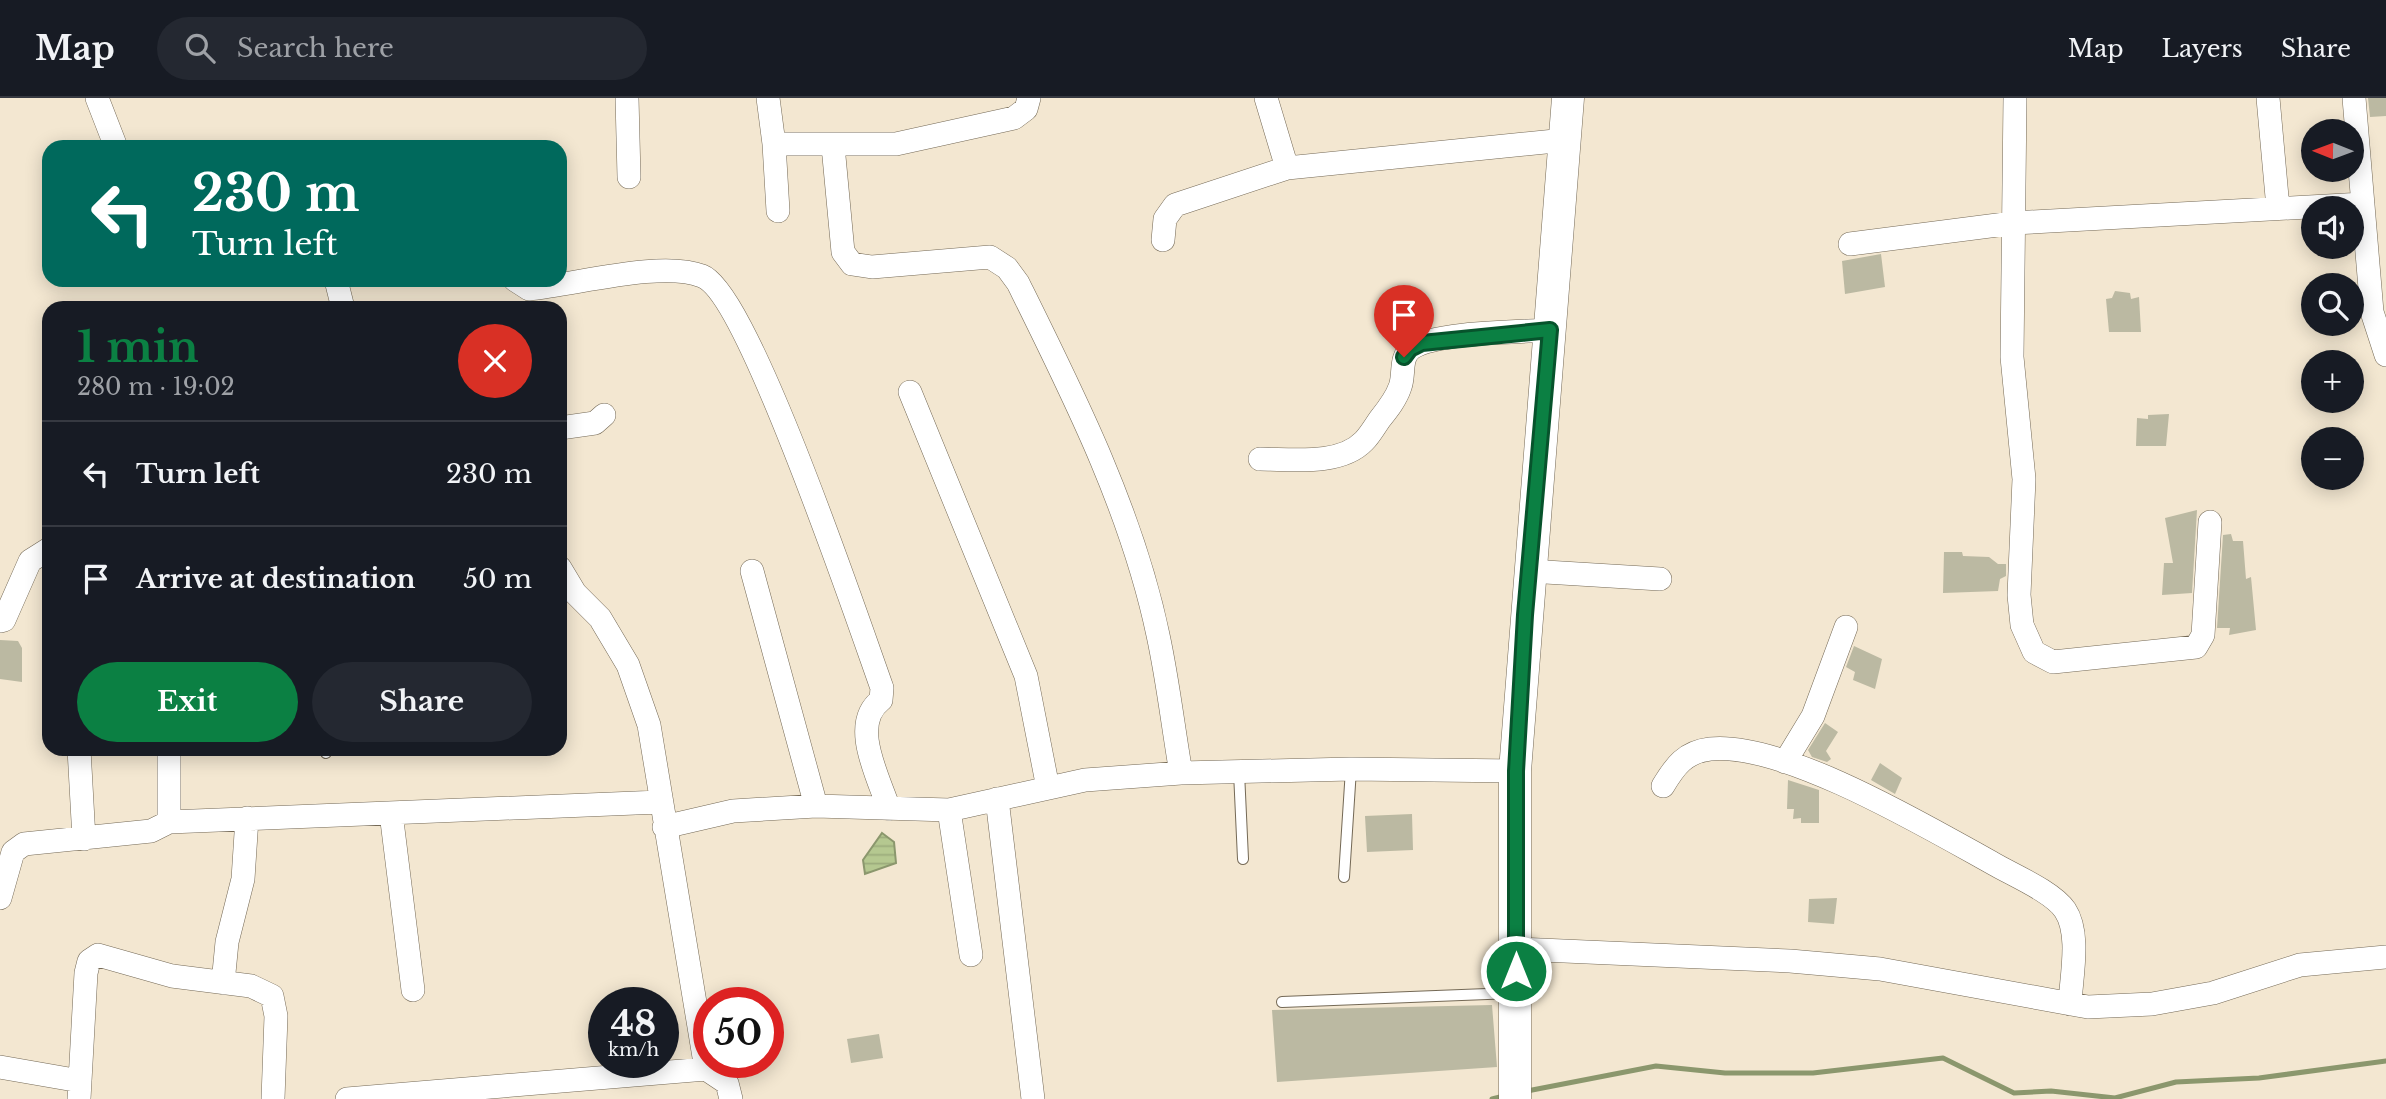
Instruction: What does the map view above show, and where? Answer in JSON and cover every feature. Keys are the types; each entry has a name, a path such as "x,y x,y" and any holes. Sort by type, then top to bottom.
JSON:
{"main road":[{"path":"1515,1099 1516,771 1529,571 1567,98"}],"street":[{"path":"97,98 113,140"},
{"path":"627,98 629,177"},
{"path":"768,98 778,212"},
{"path":"774,144 896,144 1014,118 1026,109 1029,98"},
{"path":"1266,98 1287,168"},
{"path":"2015,98 2012,357 2024,479 2019,595 2022,625 2034,652 2053,662 2196,648 2203,635 2210,522"},
{"path":"2268,98 2278,208"},
{"path":"2354,98 2362,196"},
{"path":"1163,240 1165,219 1175,205 1287,168 1565,141"},
{"path":"832,146 843,252 852,264 872,267 990,257 1007,268 1018,284 1084,415 1125,521 1158,634 1181,773"},
{"path":"1850,244 2013,223 2301,207"},
{"path":"2364,209 2377,269 2372,312 2386,355"},
{"path":"567,284 657,271 685,270 706,277 727,300 794,444 882,688 881,700 869,708 865,721 868,742 889,809"},
{"path":"526,287 543,287"},
{"path":"1260,459 1318,458 1344,453 1363,442 1391,405 1401,386 1404,357 1410,349 1422,343 1550,330"},
{"path":"910,392 1026,676 1048,788"},
{"path":"567,427 595,423 604,415"},
{"path":"0,621 4,620 30,561 42,553"},
{"path":"752,571 816,806"},
{"path":"1529,571 1660,579"},
{"path":"567,580 575,593 600,618 628,665 649,725 693,994"},
{"path":"1785,762 1813,716 1846,627"},
{"path":"1663,786 1676,763 1691,753 1712,748 1749,752 1785,762 1855,790 1910,818 2032,886 2063,907 2071,922 2070,1004"},
{"path":"79,756 84,839"},
{"path":"169,756 169,822"},
{"path":"664,827 733,811 816,806 948,810 1085,780 1181,773 1351,769 1516,771"},
{"path":"998,799 1033,1099"},
{"path":"0,898 9,862 17,848 34,842 150,831 169,822 660,802"},
{"path":"948,810 971,955"},
{"path":"391,813 413,990"},
{"path":"223,983 227,942 243,879 247,818"},
{"path":"1516,949 1790,961 1880,969 2088,1007 2152,1004 2213,993 2300,965 2386,957"},
{"path":"0,1068 79,1090 86,974 93,956 104,956 172,976 251,986 272,996 276,1016 273,1099"},
{"path":"346,1099 519,1091 693,1071"},
{"path":"720,1078 727,1083 731,1099"}],"lane":[{"path":"1344,877 1351,769"},
{"path":"1239,772 1243,859"},
{"path":"1282,1002 1516,993"}],"shaded area":[{"path":"882,833 894,842 896,863 865,874 863,860"}],"building":[{"path":"2368,98 2386,98 2386,116 2370,117"},
{"path":"1881,254 1885,287 1845,294 1842,261"},
{"path":"2115,291 2130,293 2131,299 2139,297 2141,332 2109,332 2106,299 2112,298"},
{"path":"2169,414 2166,446 2136,446 2137,418 2148,419 2148,415"},
{"path":"2197,510 2192,593 2162,595 2164,563 2173,563 2165,518"},
{"path":"2231,534 2233,541 2243,541 2246,579 2251,577 2256,630 2229,635 2230,628 2217,628 2223,535"},
{"path":"1944,552 1989,557 1998,564 2006,564 2006,576 2000,579 1998,591 1943,593"},
{"path":"0,640 18,641 22,648 22,682 0,679"},
{"path":"1854,646 1882,659 1875,689 1853,680 1855,672 1846,667"},
{"path":"1825,723 1838,732 1826,751 1831,759 1827,762 1812,757 1808,750"},
{"path":"1880,763 1902,778 1895,794 1871,780"},
{"path":"1788,780 1819,790 1819,823 1801,823 1801,818 1793,819 1794,809 1787,809"},
{"path":"1412,814 1413,850 1367,852 1365,816"},
{"path":"1837,898 1834,924 1808,922 1809,899"},
{"path":"1492,1005 1497,1067 1277,1082 1272,1010"},
{"path":"879,1034 883,1058 851,1063 847,1039"}],"waterway":[{"path":"1527,1091 1656,1066 1725,1073 1813,1073 1943,1058 2014,1093 2051,1091 2115,1098 2176,1082 2259,1078 2386,1061"},
{"path":"1492,1099 1504,1096"}],"route":[{"path":"1404,357 1410,349 1422,343 1550,330 1525,615 1516,771 1516,971"}]}
